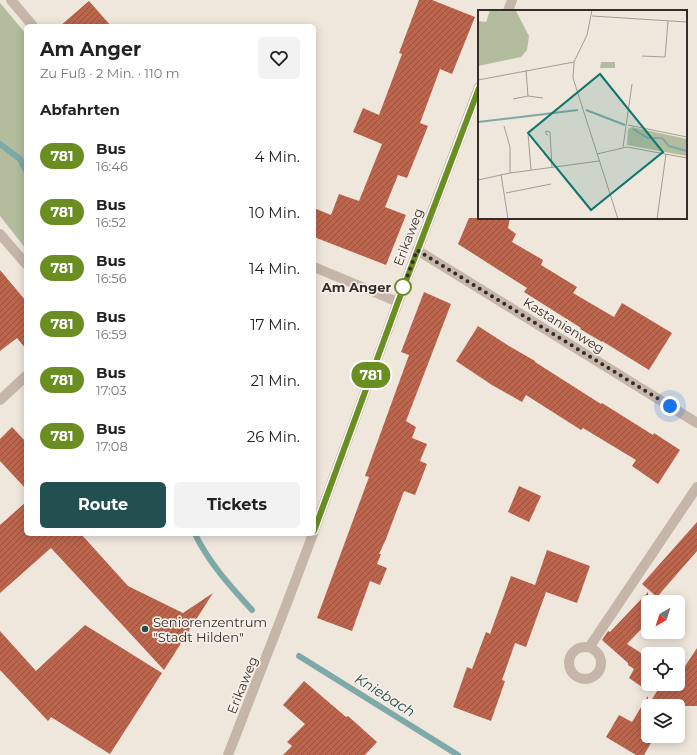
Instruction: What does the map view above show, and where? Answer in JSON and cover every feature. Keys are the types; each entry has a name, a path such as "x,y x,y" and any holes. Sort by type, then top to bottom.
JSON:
{"street":[{"path":"11,0 30,24"},
{"path":"508,10 512,0"},
{"name":"Erikaweg","path":"316,525 417,250 478,91"},
{"path":"0,234 24,262"},
{"name":"Kastanienweg","path":"417,250 697,423"},
{"path":"316,268 398,302"},
{"path":"0,400 24,378"},
{"path":"590,646 697,487"},
{"name":"Erikaweg","path":"228,755 282,618 312,536"}],"green space":[{"path":"0,3 24,32 24,246 0,216"}],"building":[{"path":"419,0 432,0 475,17 452,74 440,69 420,123 428,126 407,178 398,175 385,207 406,215 386,265 316,238 316,209 331,215 339,194 359,201 382,144 353,132 363,108 379,115 402,54 399,53"},
{"path":"89,1 109,24 62,24"},
{"path":"469,218 510,219 508,228 516,234 512,242 543,260 541,265 577,287 573,293 614,317 622,303 672,333 649,370 580,329 581,328 524,292 527,288 458,244"},
{"path":"0,270 24,299 24,347 17,338 0,351"},
{"path":"424,292 451,304 406,421 416,427 412,438 427,444 420,461 427,464 415,495 404,491 379,554 381,554 377,564 387,568 380,585 370,581 352,631 317,618 369,477 365,476 409,355 401,352"},
{"path":"478,326 601,404 602,403 653,435 654,433 680,450 658,484 632,466 636,460 583,428 581,430 526,395 522,402 492,385 456,361"},
{"path":"12,427 24,440 24,487 0,461 0,439"},
{"path":"519,486 541,496 529,522 508,512"},
{"path":"24,504 24,536 83,536 128,586 183,613 213,593 164,670 51,548 0,593 0,525"},
{"path":"697,522 697,551 659,595 655,595 642,584"},
{"path":"547,550 590,566 577,603 546,592 526,647 515,643 502,680 505,681 491,721 453,707 467,667 472,669 486,632 490,634 511,576 535,585"},
{"path":"641,599 641,629 627,644 641,653 641,686 629,678 634,669 602,640 608,631 610,632"},
{"path":"85,625 162,673 110,754 51,717 48,721 0,670 0,631 36,671"},
{"path":"697,648 697,706 685,706 685,699 652,699 657,691 685,691 685,666"},
{"path":"304,681 346,717 348,716 377,742 365,755 283,755 292,746 287,742 305,724 283,705"},
{"path":"641,707 641,743 651,743 644,755 636,755 606,737 619,715 632,722"}],"waterway":[{"name":"Kniebach","path":"0,144 20,159 24,167"},
{"name":"Kniebach","path":"196,536 214,565 252,610"},
{"name":"Kniebach","path":"299,656 458,755"}],"bus line":[{"name":"781","path":"316,526 478,91"}],"place":[{"name":"Am Anger","path":"403,287"},
{"name":"Seniorenzentrum \"Stadt Hilden\"","path":"145,629"}],"route":[{"path":"403,287 417,250 670,406"}]}
